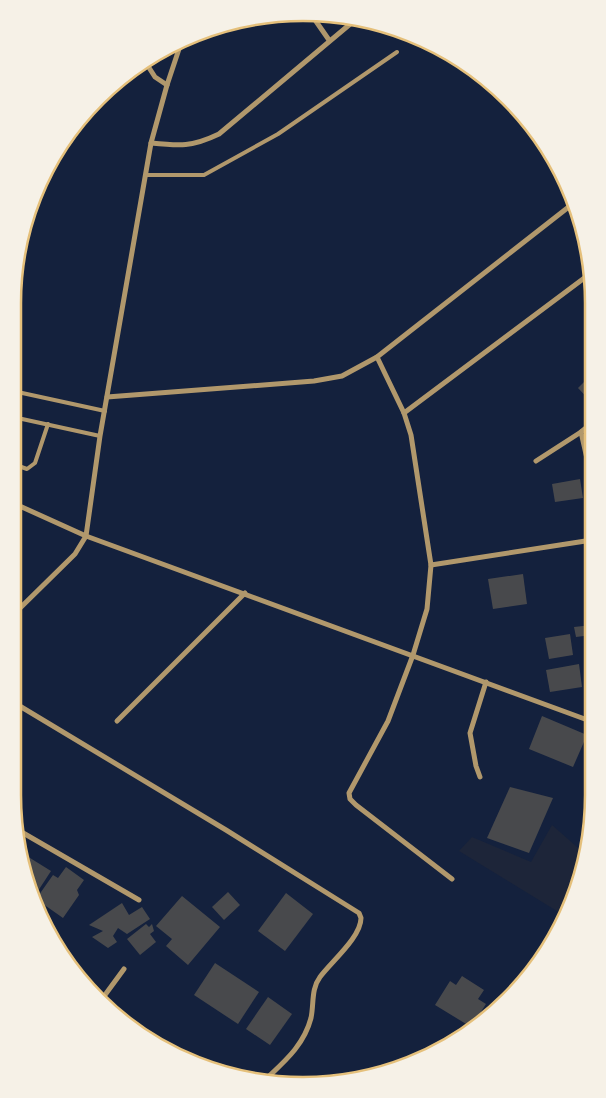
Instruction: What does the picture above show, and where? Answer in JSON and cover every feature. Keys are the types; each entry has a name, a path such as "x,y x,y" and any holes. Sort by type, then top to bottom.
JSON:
{"street":[{"path":"316,22 329,40"},
{"path":"151,143 178,146 201,142 219,134 348,25"},
{"path":"21,607 75,554 86,536 100,436 151,143 179,50"},
{"path":"149,67 155,77 167,85"},
{"path":"107,397 330,379 342,376 377,357 568,207"},
{"path":"404,413 583,279"},
{"path":"377,357 404,413 411,435 431,564 427,609 413,655 388,721 351,788 350,799 452,878"},
{"path":"536,461 585,429"},
{"path":"581,432 585,450"},
{"path":"21,507 86,536 585,719"},
{"path":"431,564 585,541"},
{"path":"117,721 245,594"},
{"path":"480,777 470,733 486,682"},
{"path":"21,707 226,830 359,913 361,918 358,931 316,985 311,1016 302,1041 295,1051 271,1074"},
{"path":"24,834 139,900"},
{"path":"105,995 124,969"}],"lane":[{"path":"146,176 204,175 278,134 397,52"},
{"path":"21,393 105,411"},
{"path":"21,419 100,436"},
{"path":"21,467 27,469 35,463 48,424"}],"shaded area":[{"path":"552,825 579,849 570,886 559,912 459,851 472,837 531,862"}],"building":[{"path":"585,381 585,396 578,388"},
{"path":"580,479 583,498 555,502 552,484"},
{"path":"523,574 527,604 493,609 488,579"},
{"path":"585,626 585,636 576,637 574,627"},
{"path":"570,634 573,655 549,659 545,638"},
{"path":"579,664 582,687 550,692 546,670"},
{"path":"542,716 585,734 585,740 573,767 529,749"},
{"path":"510,787 553,798 529,853 487,838"},
{"path":"29,857 51,871 38,891"},
{"path":"66,867 84,880 77,890 79,895 63,918 44,904 39,894 53,875 58,878"},
{"path":"228,892 240,905 224,920 212,907"},
{"path":"286,893 313,914 285,951 258,931"},
{"path":"182,896 220,927 188,965 166,946 172,939 156,926"},
{"path":"122,903 129,915 142,907 150,919 127,934 118,928 113,936 117,942 108,948 92,937 103,931 89,925"},
{"path":"146,924 149,927 152,924 154,931 150,934 156,942 140,955 127,939"},
{"path":"215,963 259,992 238,1024 194,995"},
{"path":"462,976 484,990 478,999 486,1004 478,1017 467,1024 435,1005 450,981 456,985"},
{"path":"268,997 292,1014 270,1045 246,1029"}]}
